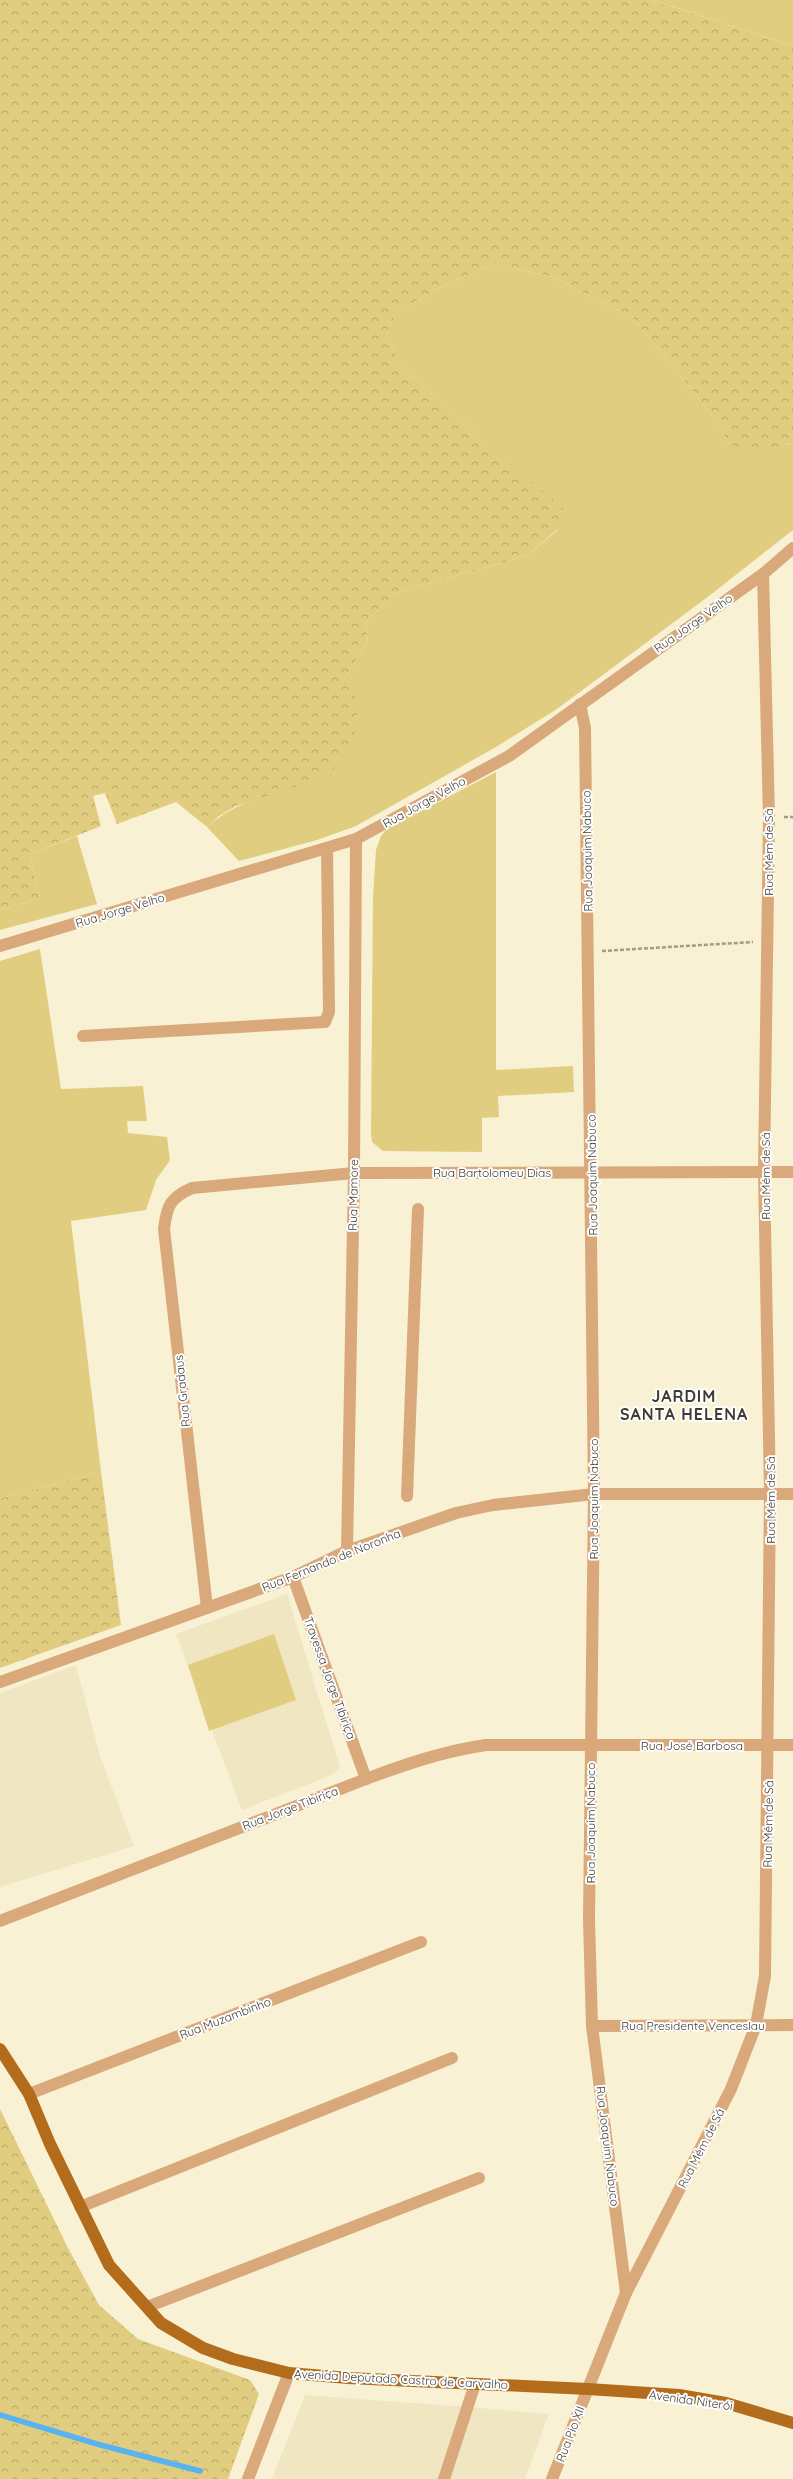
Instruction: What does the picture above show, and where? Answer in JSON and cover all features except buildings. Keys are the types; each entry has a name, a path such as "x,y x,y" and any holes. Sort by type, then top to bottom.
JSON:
{"main road":[{"name":"Avenida Deputado Castro de Carvalho","path":"0,2049 29,2094 80,2208 109,2265 161,2323 203,2348 233,2359 289,2373 348,2378 588,2389"},
{"name":"Avenida Niterói","path":"588,2389 679,2395 726,2403 793,2423"}],"street":[{"name":"Rua Jorge Velho","path":"0,946 356,839 509,756 763,574 793,548"},
{"name":"Rua Mém de Sá","path":"588,2389 626,2293 732,2089 756,2025 765,1976 769,1745 770,1493 764,1172 769,817 763,574"},
{"name":"Rua Joaquim Nabuco","path":"580,704 585,728 592,1172 594,1494 589,1920 592,2026 626,2293"},
{"name":"Rua Mamore","path":"347,1551 354,1173 356,839"},
{"path":"83,1036 325,1022 329,1012 327,848"},
{"name":"Rua Bartolomeu Dias","path":"192,1188 354,1173 793,1172"},
{"name":"Rua Gradaus","path":"192,1188 179,1194 171,1202 166,1214 164,1229 206,1608"},
{"path":"407,1496 418,1208"},
{"name":"Rua Fernando de Noronha","path":"0,1682 293,1577 347,1551 464,1511 493,1505 594,1494 793,1494"},
{"name":"Travessa Jorge Tibiriça","path":"293,1577 366,1779"},
{"name":"Rua Jorge Tibiriça","path":"0,1921 427,1756 486,1745 590,1746"},
{"name":"Rua José Barbosa","path":"590,1746 793,1745"},
{"name":"Rua Muzambinho","path":"29,2094 421,1942"},
{"name":"Rua Presidente Venceslau","path":"592,2026 793,2025"},
{"path":"80,2208 452,2058"},
{"path":"147,2307 479,2178"},
{"path":"248,2479 289,2373"},
{"path":"444,2479 475,2384"},
{"name":"Rua Pio XII","path":"552,2479 588,2389"}],"path":[{"path":"588,951 767,941"}],"shaded area":[{"path":"287,1594 340,1767 332,1775 242,1810 176,1634"},
{"path":"76,1665 100,1756 134,1846 0,1887 0,1693"},
{"path":"305,2395 549,2414 525,2479 272,2479"}],"green space":[{"path":"0,0 652,0 793,46 793,443 753,452 730,445 711,414 633,318 553,277 494,264 439,288 397,312 386,333 402,368 566,511 566,518 563,525 526,556 395,593 365,623 368,641 342,683 355,693 358,727 335,768 298,786 236,806 219,816 207,827 176,802 117,824 105,793 93,796 101,826 30,854 40,898 0,910"},
{"path":"652,0 793,0 793,46 665,4"},
{"path":"494,264 553,277 633,318 711,414 730,445 787,445 793,443 793,530 709,596 557,709 496,747 356,826 317,840 239,861 207,827 228,812 250,801 298,786 342,683 368,641 365,623 395,593 526,556 557,531 565,511 402,368 386,333 397,312 439,288"},
{"path":"496,772 496,1070 573,1066 574,1092 498,1096 499,1117 482,1118 482,1152 383,1151 372,1142 371,1135 373,896 376,850 381,836 387,829"},
{"path":"77,836 97,904 0,930 0,910 40,898 30,854"},
{"path":"40,949 61,1089 143,1086 147,1121 127,1121 128,1133 167,1137 170,1160 156,1180 146,1210 71,1221 101,1472 0,1498 0,961"},
{"path":"101,1472 121,1625 0,1668 0,1498"},
{"path":"274,1634 296,1700 209,1731 188,1665"},
{"path":"0,2109 68,2248 99,2305 138,2339 250,2380 259,2394 228,2479 0,2479"}],"waterway":[{"path":"0,2415 97,2444 200,2471"}],"district":[{"name":"JARDIM SANTA HELENA","path":"684,1405"}]}
